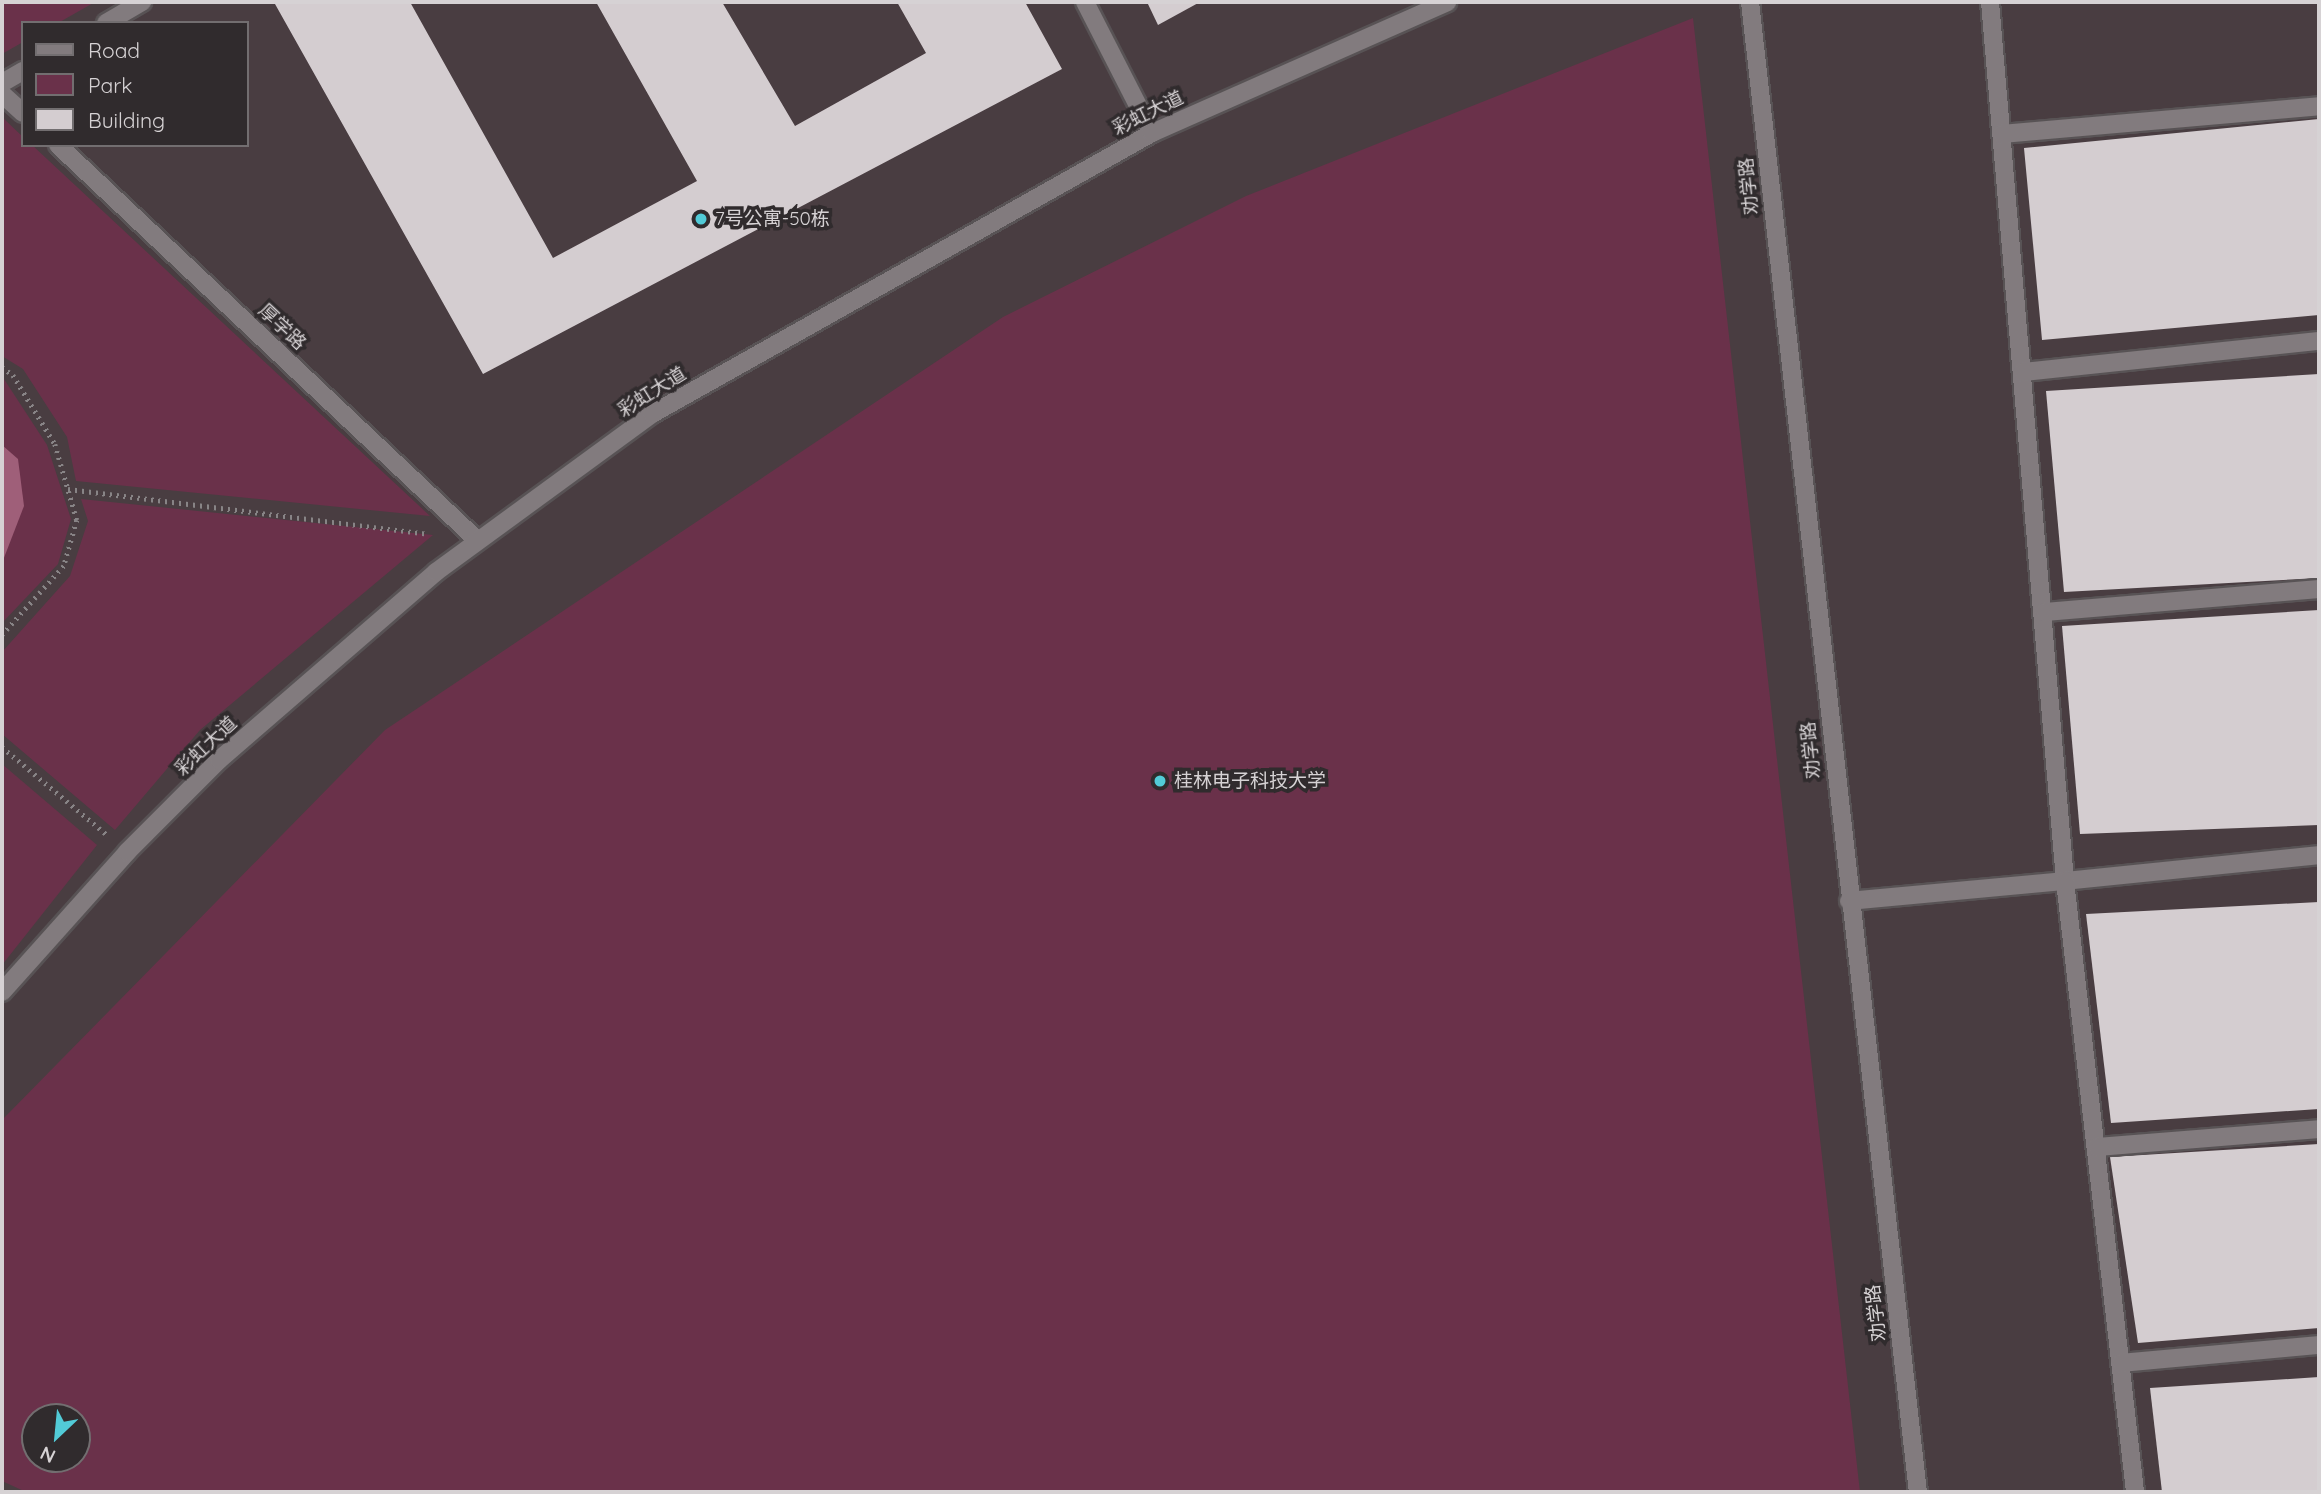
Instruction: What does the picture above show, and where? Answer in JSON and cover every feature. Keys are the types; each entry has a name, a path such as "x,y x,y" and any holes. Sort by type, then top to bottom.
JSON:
{"street":[{"path":"109,21 142,2"},
{"path":"1085,2 1152,133"},
{"name":"彩虹大道","path":"2,992 127,852 219,760 477,540 652,414 1152,133 1447,2"},
{"name":"劝学路","path":"1751,2 1849,901 1919,1492"},
{"path":"1990,2 2045,612 2066,881 2135,1492"},
{"path":"2,83 21,72"},
{"path":"2,94 21,111"},
{"path":"2002,134 2319,106"},
{"name":"厚学路","path":"60,147 477,540"},
{"path":"2023,372 2319,341"},
{"path":"2045,612 2319,589"},
{"path":"1849,901 2319,855"},
{"path":"2097,1147 2319,1129"},
{"path":"2121,1363 2319,1345"}],"path":[{"path":"2,367 13,375 55,444 77,520 64,566 2,635"},
{"path":"68,489 477,540"},
{"path":"2,747 127,852"}],"shaded area":[{"name":"桂林电子科技大学","path":"2,2 2319,2 2319,1492 2,1492"},
{"path":"2,445 18,459 24,506 2,563"}],"green space":[{"path":"2,2 95,2 62,21 21,21 21,43 2,54"},
{"path":"1693,18 1860,1492 26,1492 2,1481 2,1120 385,730 1003,317 1246,196"},
{"path":"2,117 21,135 21,147 34,147 430,516 76,481 67,437 23,369 2,356"},
{"path":"2,376 47,445 71,519 58,564 2,623"},
{"path":"81,499 433,535 200,730 115,830 2,734 2,652 70,576 88,521"},
{"path":"2,764 97,845 2,965"}],"building":[{"name":"7号公寓-50栋","path":"410,2 553,258 697,181 596,2 722,2 795,126 926,53 897,2 1025,2 1062,69 483,374 275,4"},
{"path":"1147,2 1200,2 1158,25"},
{"path":"2319,119 2319,315 2042,340 2024,148"},
{"path":"2319,374 2319,578 2064,592 2046,391"},
{"path":"2319,610 2319,825 2080,834 2062,626"},
{"path":"2319,902 2319,1109 2111,1123 2086,914"},
{"path":"2319,1144 2319,1328 2138,1343 2110,1157"},
{"path":"2319,1377 2319,1492 2162,1492 2150,1388"}],"place":[{"name":"7号公寓-50栋","path":"701,219"},
{"name":"桂林电子科技大学","path":"1160,781"}]}
